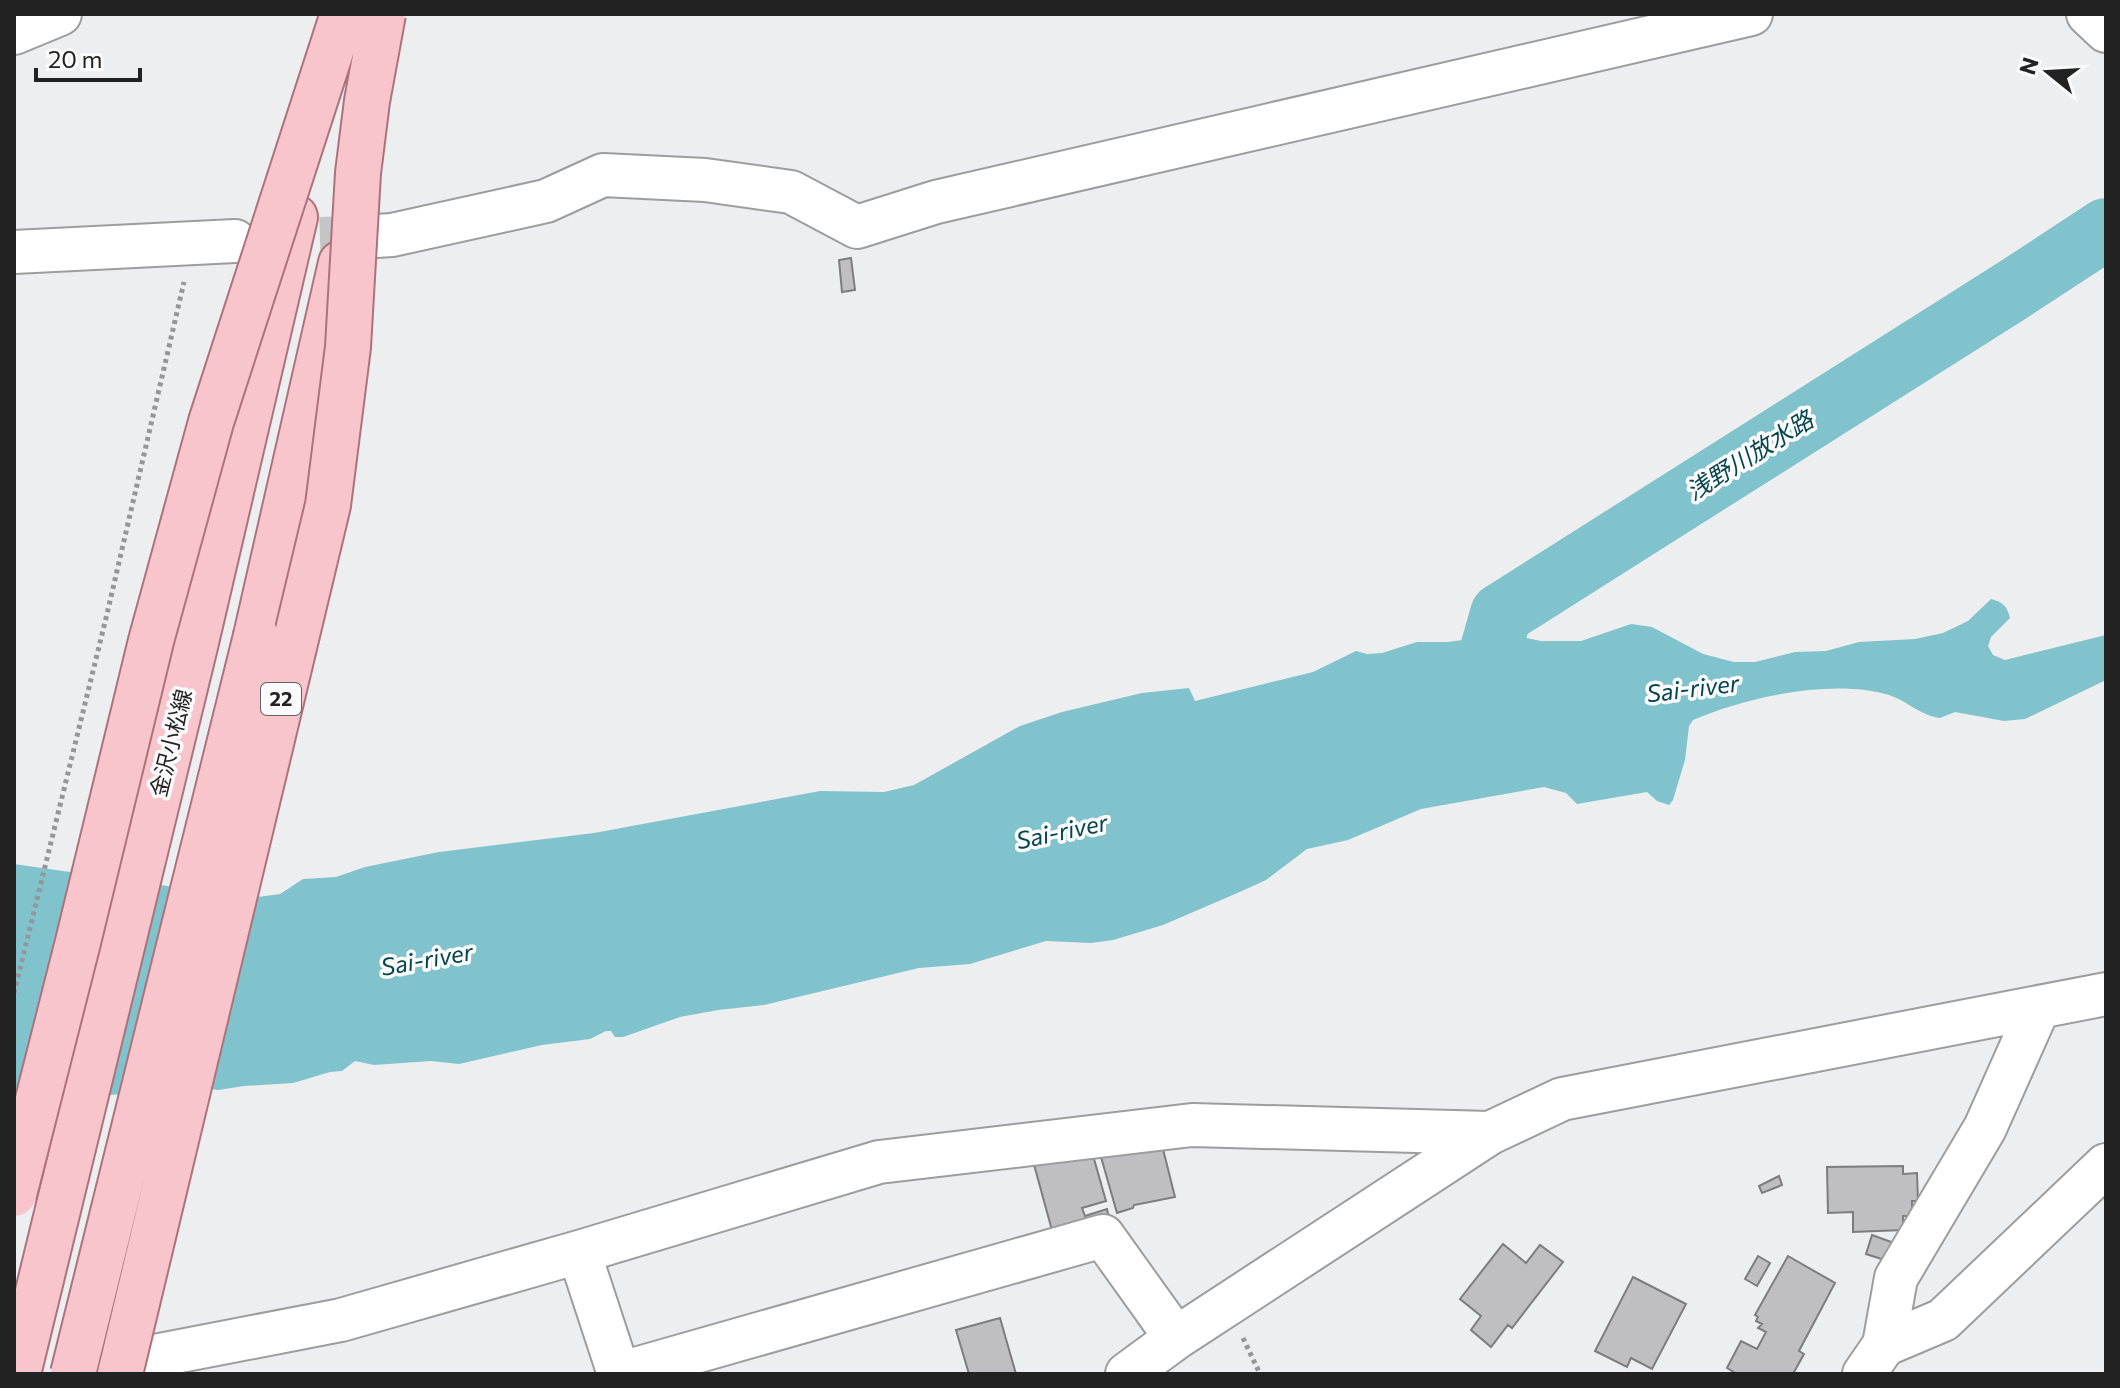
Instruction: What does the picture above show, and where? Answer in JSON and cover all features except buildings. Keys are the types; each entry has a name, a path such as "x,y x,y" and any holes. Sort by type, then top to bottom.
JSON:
{"main road":[{"path":"14,1194 151,641 202,451 343,14"},
{"name":"22","path":"120,1374 328,505 348,347 358,173 383,14"},
{"name":"金沢小松線","path":"18,1374 196,642 320,112"},
{"name":"22","path":"73,1374 256,636 373,124"}],"street":[{"path":"14,33 60,14"},
{"path":"376,236 546,201 603,175 705,180 791,192 857,227 936,202 1751,14"},
{"path":"2088,14 2106,31"},
{"path":"14,252 235,241"},
{"path":"1127,1374 1176,1338 1490,1133 1562,1099 2106,994"},
{"path":"1874,1359 1896,1278 1985,1128 2038,1009"},
{"path":"64,1374 179,1362 341,1320 879,1162 1192,1125 1490,1133"},
{"path":"1874,1359 1943,1320 2106,1165"},
{"path":"579,1252 619,1374 1103,1236 1176,1338"}],"path":[{"path":"14,993 193,244"}],"water":[{"name":"Sai-river","path":"1991,599 2004,605 2010,618 1991,637 1988,646 1993,655 2005,660 2106,635 2106,680 2025,719 2004,721 1955,712 1934,717 1889,695 1842,688 1790,692 1738,704 1693,720 1689,726 1685,760 1669,805 1657,801 1647,792 1577,804 1566,793 1544,787 1421,809 1348,840 1307,849 1266,880 1163,925 1113,940 1091,943 1046,941 970,964 919,968 764,1005 680,1017 623,1037 615,1037 611,1031 606,1031 590,1039 542,1045 459,1064 431,1061 374,1065 355,1061 342,1071 293,1083 14,1102 14,864 251,898 280,894 303,879 336,877 365,867 439,852 594,833 820,791 884,792 914,785 1020,726 1062,712 1142,693 1189,688 1195,701 1313,672 1356,651 1382,653 1417,642 1476,638 1581,641 1631,624 1652,627 1703,654 1734,662 1755,662 1795,652 1826,651 1859,642 1915,639 1943,633 1968,621"}],"waterway":[{"name":"浅野川放水路","path":"1471,720 1501,614 2106,229"}],"tunnel":[{"path":"257,240 376,236"}]}
